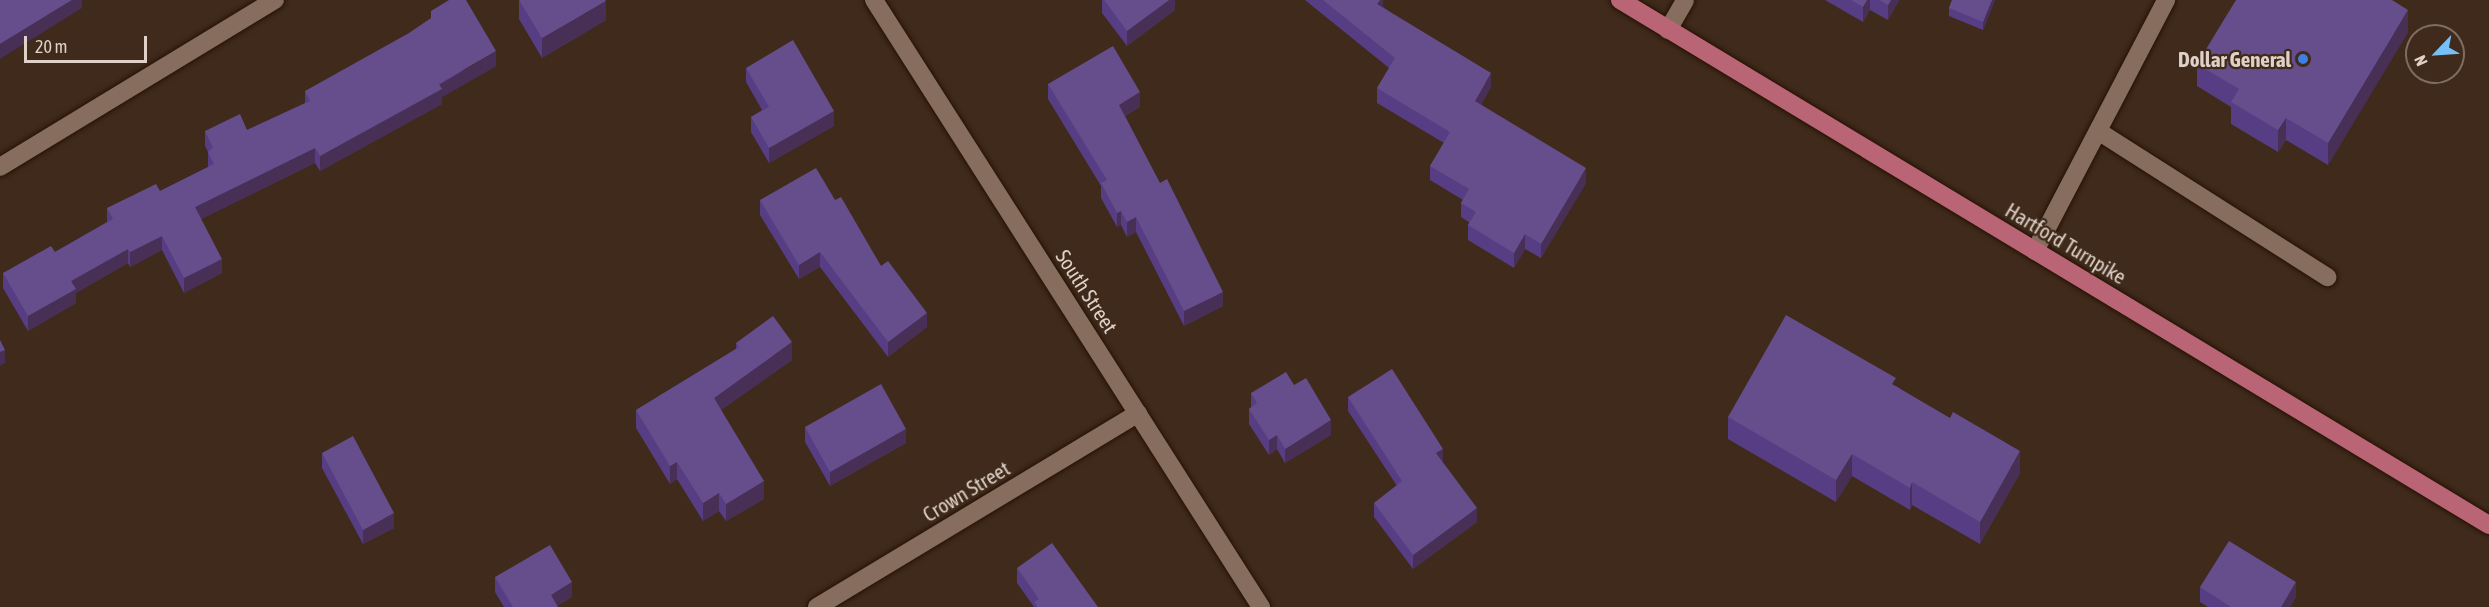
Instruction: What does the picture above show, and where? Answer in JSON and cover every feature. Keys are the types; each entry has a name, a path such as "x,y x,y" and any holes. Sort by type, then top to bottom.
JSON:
{"main road":[{"name":"Hartford Turnpike","path":"1620,0 2489,525"}],"street":[{"path":"0,167 275,0"},
{"name":"South Street","path":"874,0 1261,607"},
{"path":"1668,30 1685,0"},
{"path":"2035,251 2166,0"},
{"path":"2098,131 2327,278"},
{"name":"Crown Street","path":"817,607 1138,414"}],"building":[{"path":"0,0 72,0 0,44"},
{"path":"449,0 466,0 496,51 439,84 442,89 320,156 315,148 195,207 222,259 184,278 162,236 130,252 128,249 71,281 76,289 28,316 3,273 51,246 55,252 113,219 107,208 156,184 160,191 214,164 208,152 213,148 205,131 240,114 247,130 310,101 305,91 409,33 431,18 431,11"},
{"path":"519,0 605,0 606,1 542,38"},
{"path":"1104,0 1169,0 1127,31"},
{"path":"1323,0 1380,0 1377,4 1491,73 1475,101 1586,168 1541,244 1525,234 1514,253 1468,225 1476,212 1461,203 1469,189 1430,166 1450,132 1377,88 1395,58"},
{"path":"1851,0 1867,0 1863,7"},
{"path":"1879,0 1891,0 1888,5"},
{"path":"1952,0 1992,0 1983,22 1949,8"},
{"name":"Dollar General","path":"2236,0 2392,0 2408,10 2328,143 2286,118 2278,130 2231,102 2239,89 2197,64"},
{"path":"793,40 834,111 769,148 751,117 769,107 746,68"},
{"path":"1113,46 1140,92 1119,105 1160,183 1167,179 1223,292 1184,311 1136,217 1127,222 1121,211 1117,213 1101,183 1107,180 1048,84"},
{"path":"816,168 835,200 841,197 881,266 888,261 927,313 888,342 820,252 799,265 760,200"},
{"path":"1786,315 1896,378 1892,384 1950,418 1953,412 2020,451 1980,522 1912,482 1910,488 1852,454 1836,480 1728,417"},
{"path":"773,316 792,342 714,398 764,481 726,504 719,493 703,503 677,462 670,466 636,410 739,347 736,343"},
{"path":"0,340 5,350 0,352"},
{"path":"1392,369 1443,449 1436,453 1477,508 1413,555 1374,503 1402,481 1348,397"},
{"path":"1286,372 1294,385 1306,378 1331,420 1285,449 1277,435 1269,440 1249,409 1257,403 1251,393"},
{"path":"881,384 906,429 830,472 805,427"},
{"path":"353,436 394,513 363,530 322,453"},
{"path":"2229,541 2296,582 2281,607 2231,607 2200,587"},
{"path":"1052,543 1098,607 1038,607 1034,602 1039,599 1017,568"},
{"path":"550,545 572,582 551,595 558,607 513,607 495,577"}],"place":[{"name":"Dollar General","path":"2303,59"}]}
